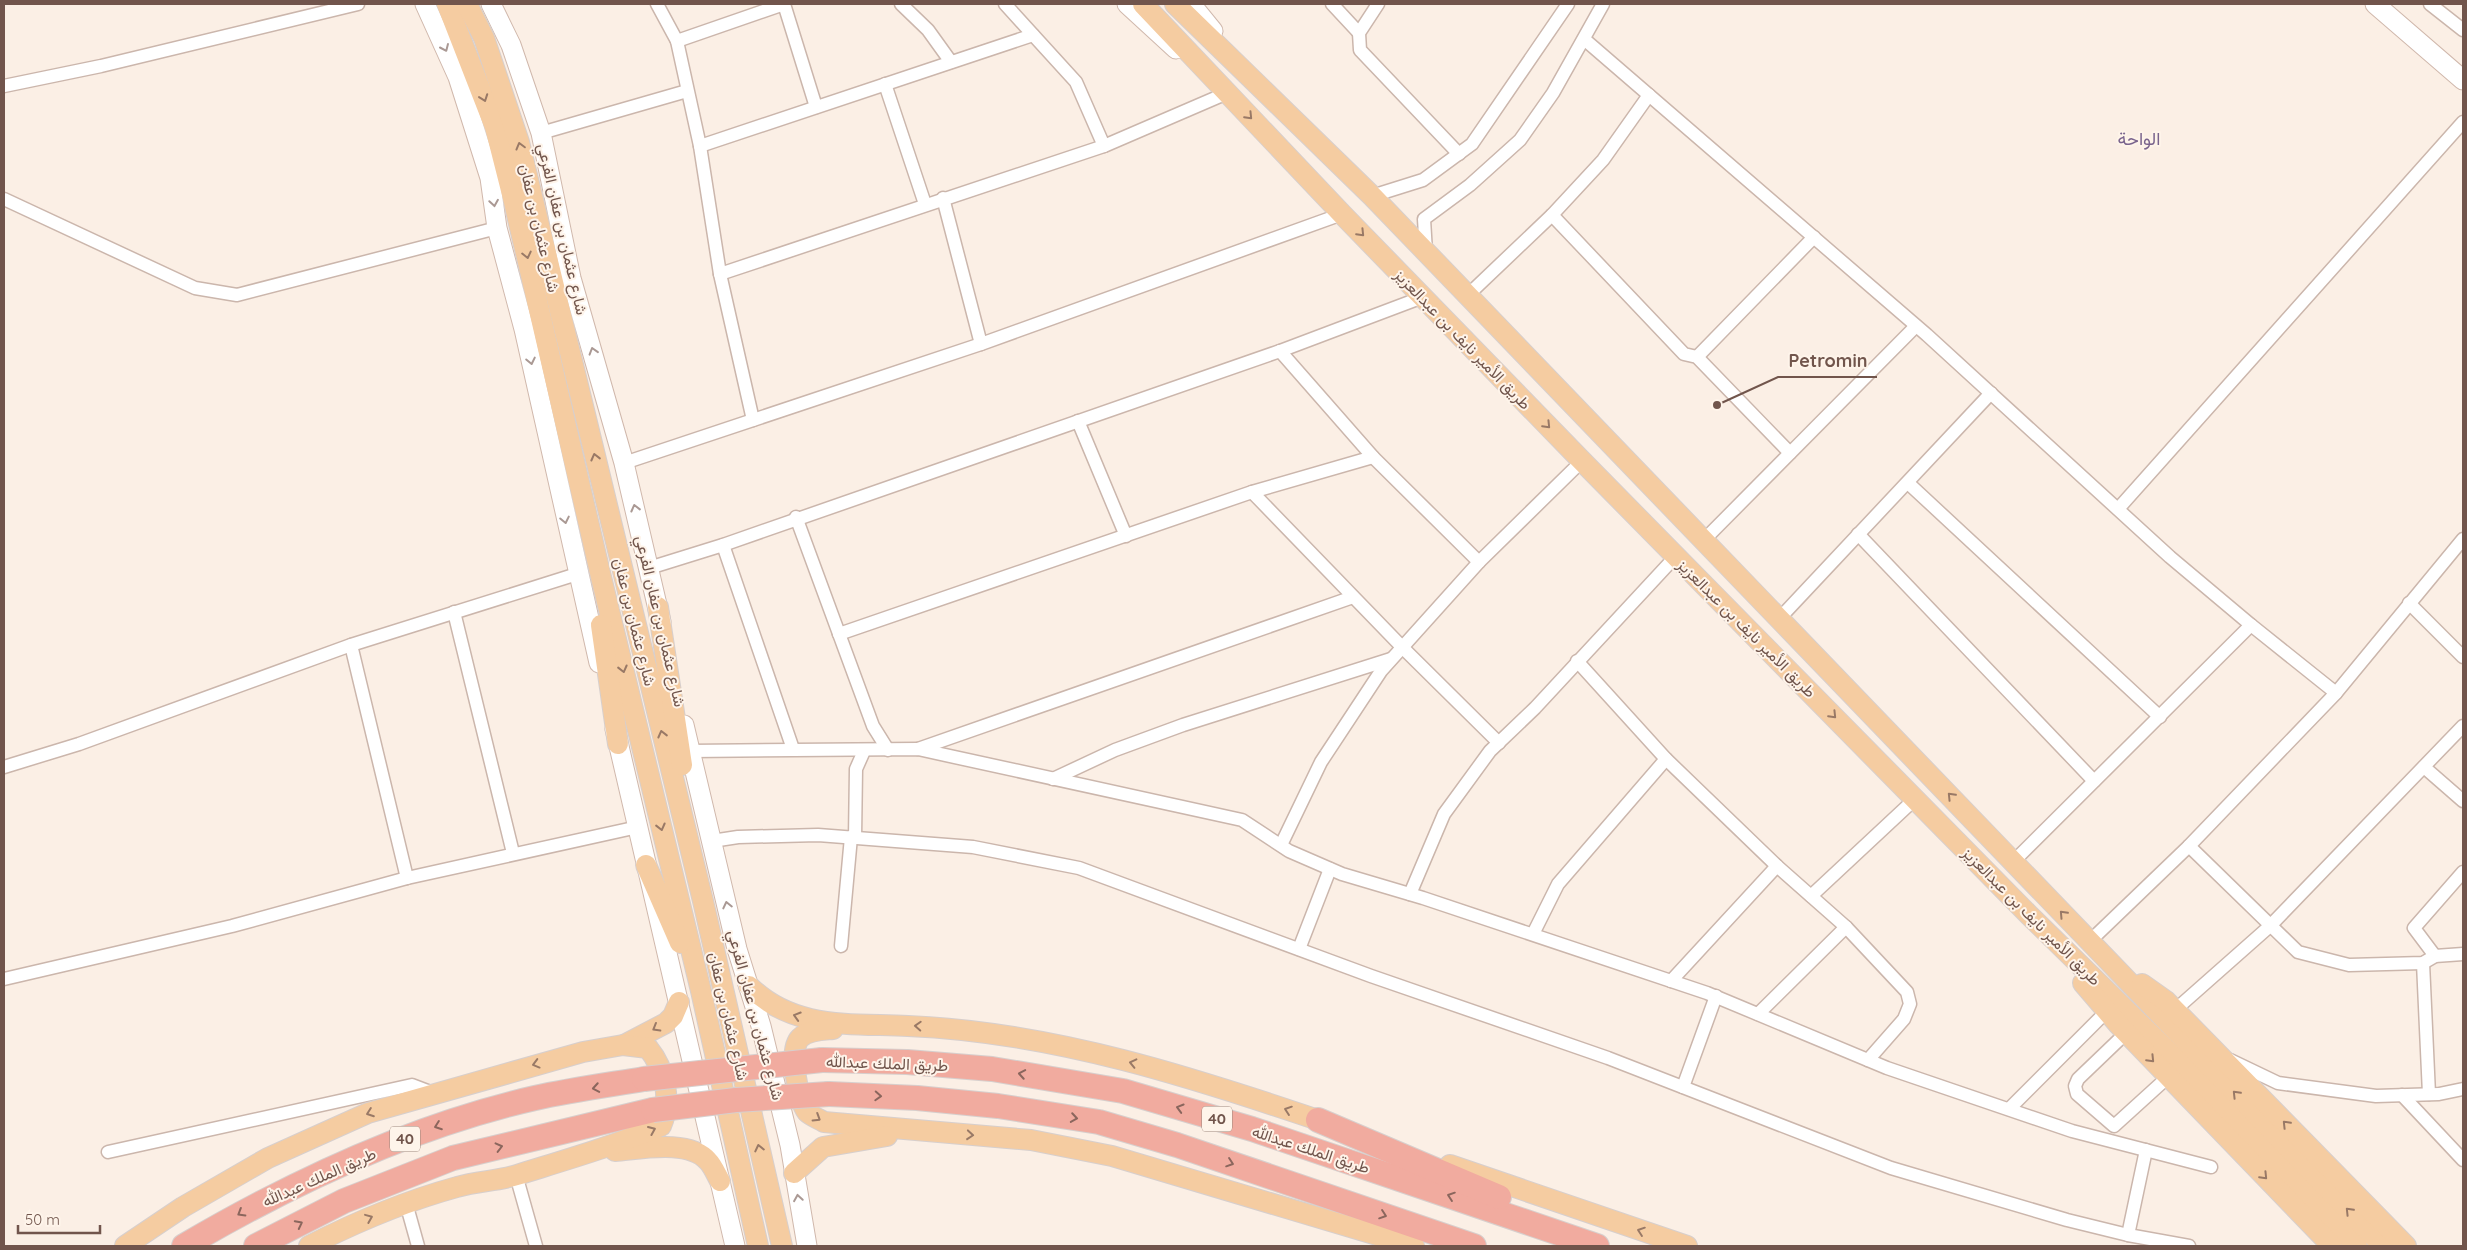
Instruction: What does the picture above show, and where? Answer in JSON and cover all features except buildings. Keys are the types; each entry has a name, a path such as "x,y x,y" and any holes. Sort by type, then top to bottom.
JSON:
{"highway":[{"name":"طريق الملك عبدالله","path":"184,1246 250,1208 321,1172 443,1124 535,1098 644,1079 822,1060 907,1062 992,1069 1123,1091 1252,1129 1597,1246"},
{"name":"طريق الملك عبدالله","path":"256,1246 344,1201 453,1158 653,1110 736,1100 829,1094 917,1098 998,1106 1099,1122 1177,1144 1474,1246"},
{"path":"1318,1120 1616,1246"}],"main road":[{"path":"425,4 460,82 490,178 497,228 524,329 577,574 735,1246"},
{"name":"شارع عثمان بن عفان","path":"447,4 495,127 702,991 758,1246"},
{"name":"شارع عثمان بن عفان","path":"467,4 484,38 519,142 703,901 782,1246"},
{"name":"شارع عثمان بن عفان الفرعي","path":"491,4 511,45 541,133 571,278 624,463 737,949 764,1035 790,1145 807,1246"},
{"path":"1127,4 1151,28 1227,93"},
{"name":"طريق الأمير نايف بن عبدالعزيز","path":"1144,4 1342,214 1582,461 2028,915 2181,1064 2357,1246"},
{"name":"طريق الأمير نايف بن عبدالعزيز","path":"1175,4 1372,196 1639,472 1702,542 2014,861 2089,942 2383,1246"},
{"path":"1191,4 1248,74"},
{"path":"2375,4 2463,80"},
{"path":"578,477 618,744"},
{"path":"658,607 703,901"},
{"path":"646,865 702,991"},
{"path":"2028,915 2126,1033 2332,1246"},
{"path":"2105,958 2166,1000 2406,1246"},
{"path":"748,986 764,1001 783,1012 813,1021 956,1028 1072,1048 1169,1072 1318,1120 1687,1246"},
{"path":"624,1045 666,1023 673,1016 679,1002"},
{"path":"880,1024 816,1030 799,1038 792,1053 796,1081 807,1112 824,1122 921,1132 1031,1140 1112,1156 1414,1246"},
{"path":"124,1246 182,1207 268,1158 368,1113 583,1052 624,1045 648,1048 657,1059 664,1080 666,1113 661,1126 571,1159"},
{"path":"794,1173 822,1147 861,1139 921,1132"},
{"path":"309,1246 339,1231 406,1203 458,1186 516,1175 539,1166 612,1151 664,1147 691,1149 708,1160 720,1181"},
{"path":"1151,1168 1369,1246"}],"street":[{"path":"4,86 110,64 358,4"},
{"path":"657,4 677,41 700,146 720,274 753,420"},
{"path":"677,41 784,4 816,107"},
{"path":"901,4 928,30 951,62"},
{"path":"1005,4 1076,82 1104,146"},
{"path":"1332,4 1359,33"},
{"path":"1378,4 1359,33 1360,50 1459,154"},
{"path":"1372,196 1423,180 1472,144 1568,4"},
{"path":"1426,253 1424,219 1470,185 1520,140 1554,93 1603,4"},
{"path":"2430,4 2463,30"},
{"path":"700,146 1033,35"},
{"path":"1584,39 1916,326 2118,509 2250,625 2336,693"},
{"path":"885,84 925,204"},
{"path":"541,133 688,91"},
{"path":"720,274 943,198 1104,146 1227,93"},
{"path":"1468,295 1552,215 1603,160 1649,95"},
{"path":"2118,509 2463,122"},
{"path":"943,198 981,344"},
{"path":"4,199 195,288 237,295 497,228"},
{"path":"624,463 981,344 1342,214"},
{"path":"1552,215 1684,354 1697,357 1790,453"},
{"path":"1697,357 1814,237"},
{"path":"649,568 723,545 796,517 1280,351 1423,297"},
{"path":"1702,542 1916,326"},
{"path":"1280,351 1374,457 1479,562"},
{"path":"1778,620 1991,393"},
{"path":"1078,421 1126,536"},
{"path":"839,634 1252,492 1374,457"},
{"path":"1281,845 1321,762 1382,671 1439,604 1479,562 1582,461"},
{"path":"1908,483 2160,717"},
{"path":"1252,492 1403,648 1499,743"},
{"path":"796,517 873,726 888,750"},
{"path":"1858,534 2094,781"},
{"path":"2089,942 2188,846 2336,693 2463,539"},
{"path":"723,545 793,749"},
{"path":"1410,894 1444,814 1490,751 1534,708 1676,556"},
{"path":"4,767 79,744 350,645 577,574"},
{"path":"918,749 1353,597"},
{"path":"2409,603 2463,657"},
{"path":"454,612 513,853"},
{"path":"2014,861 2250,625"},
{"path":"350,645 407,878"},
{"path":"1053,779 1115,750 1183,725 1393,658"},
{"path":"1577,661 1666,759 1777,866 1846,927 1907,992 1910,1004 1904,1019 1868,1060"},
{"path":"2175,1010 2270,926 2463,726"},
{"path":"690,751 793,749 864,751 918,749 1242,820 1281,845 1330,869 1533,934 1716,996 1868,1060 2072,1131 2211,1167"},
{"path":"841,946 853,838 856,769 864,751"},
{"path":"1533,934 1558,884 1666,759"},
{"path":"2424,767 2463,801"},
{"path":"1811,896 1915,799"},
{"path":"4,979 232,926 407,878 513,853 638,827"},
{"path":"712,841 738,837 808,835 853,838 973,847 1079,868 1298,949 1608,1058 1891,1168 2067,1220 2162,1243 2189,1246"},
{"path":"2188,846 2298,952 2350,965 2423,962 2435,956 2463,954"},
{"path":"1670,981 1777,866"},
{"path":"1298,949 1330,869"},
{"path":"2435,956 2414,928 2463,872"},
{"path":"1758,1014 1846,927"},
{"path":"2423,962 2429,1094"},
{"path":"1683,1087 1716,996"},
{"path":"2009,1109 2107,1011"},
{"path":"2126,1033 2078,1079 2075,1086 2077,1094 2114,1126 2168,1076"},
{"path":"2218,1054 2278,1083 2376,1096 2429,1094 2463,1088"},
{"path":"108,1152 412,1085 433,1093"},
{"path":"2402,1095 2463,1160"},
{"path":"2128,1235 2146,1150"},
{"path":"516,1175 536,1246"},
{"path":"406,1203 418,1246"}],"place":[{"name":"Petromin","path":"1717,405"}],"district":[{"name":"الواحة","path":"2139,139"}]}
